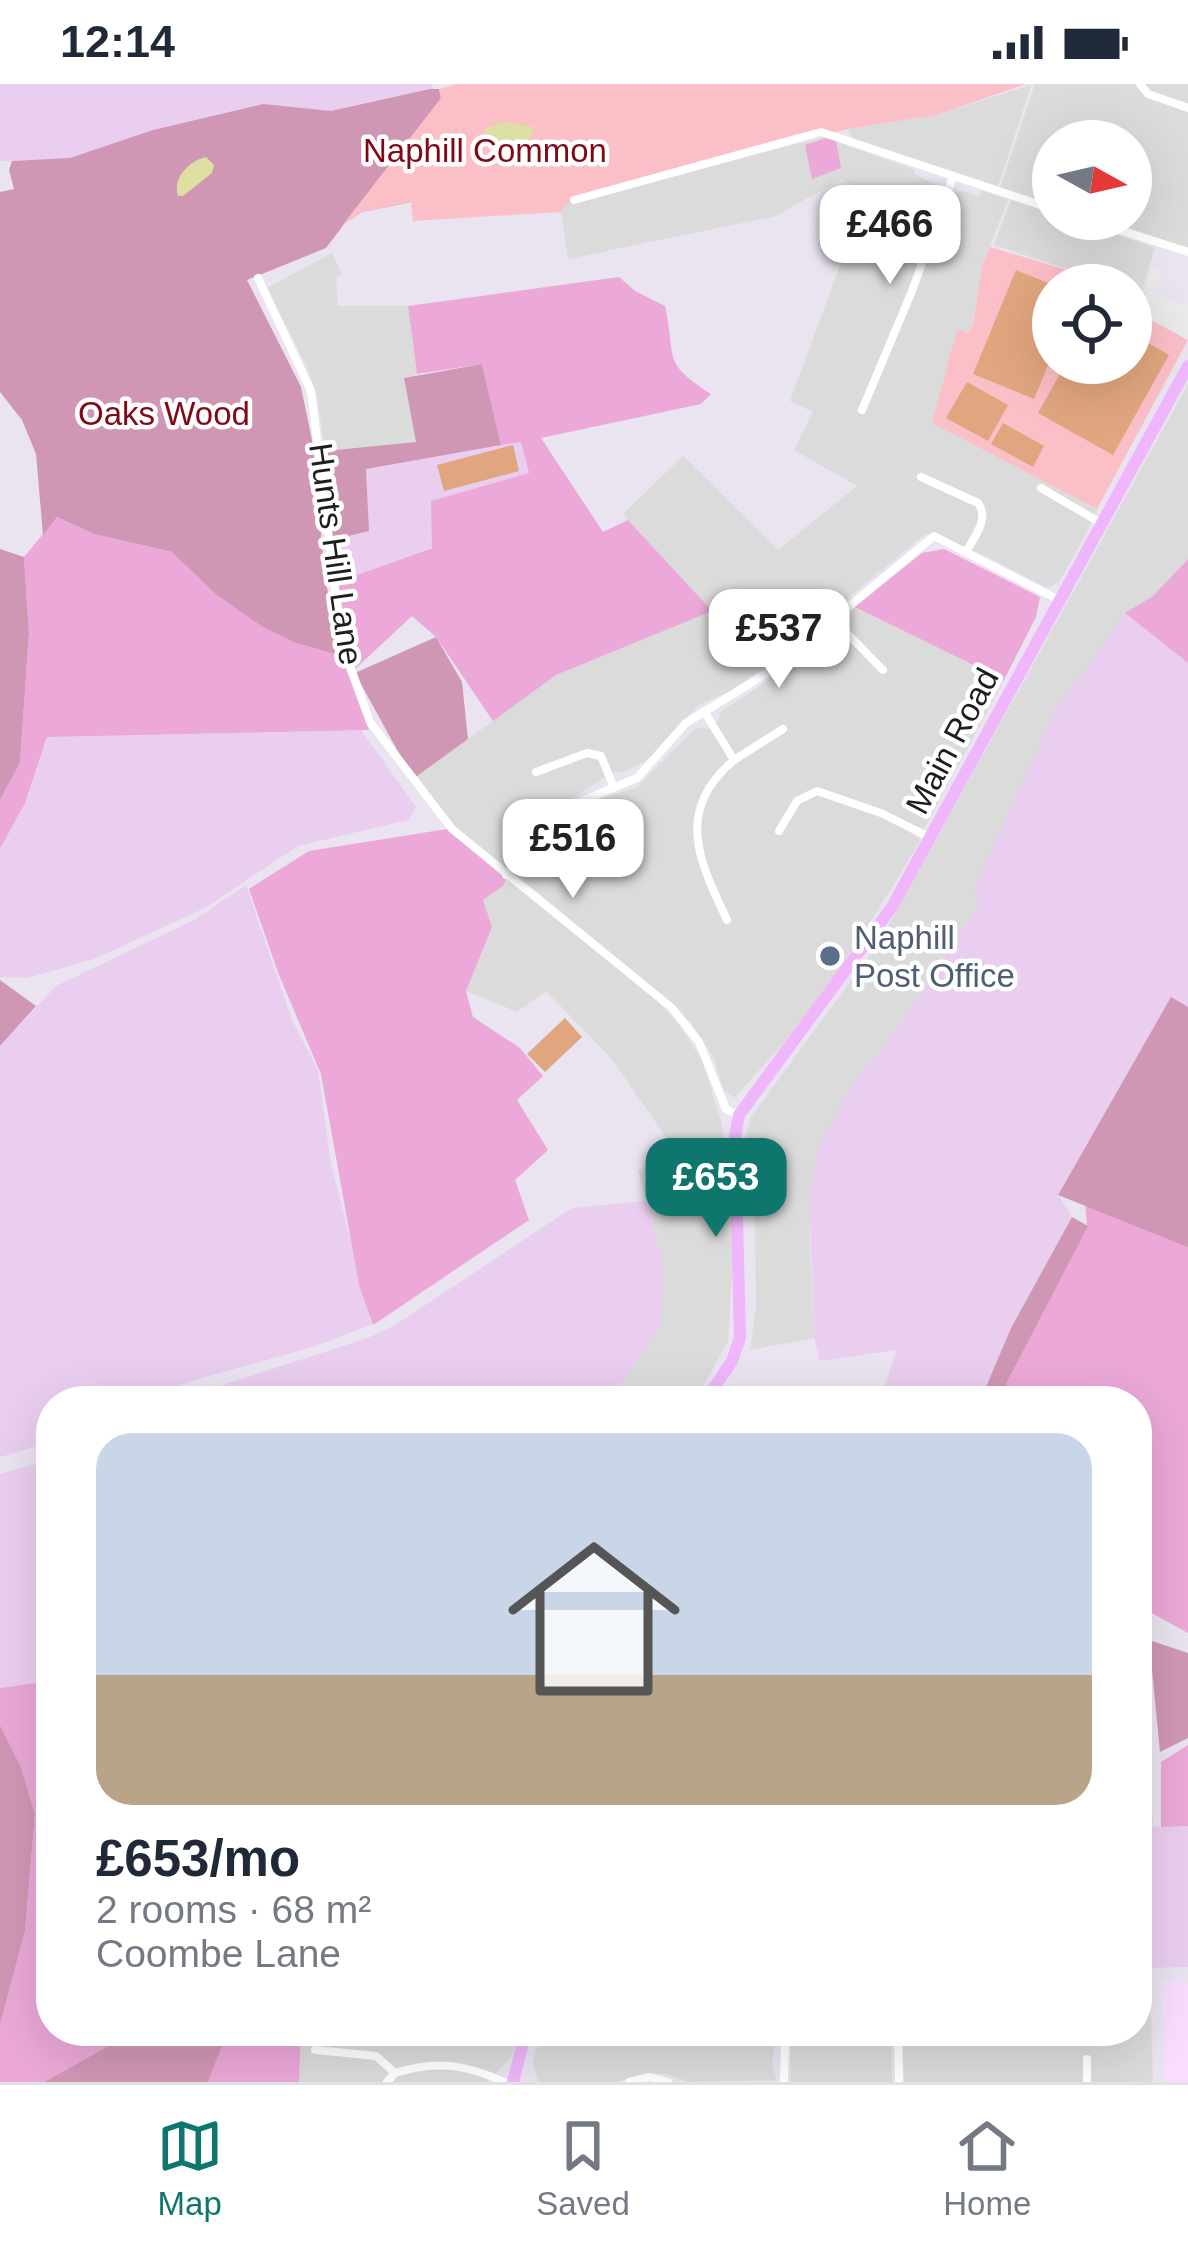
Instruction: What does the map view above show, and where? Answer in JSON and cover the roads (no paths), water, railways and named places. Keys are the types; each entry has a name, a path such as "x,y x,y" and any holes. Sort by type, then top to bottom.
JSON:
{"street":[{"path":"1140,84 1148,94 1188,108"},
{"path":"574,200 821,132 1032,202"},
{"path":"862,410 953,177"},
{"path":"1150,240 1188,252"},
{"name":"Hunts Hill Lane","path":"258,278 311,391 337,604 346,654 370,722 452,829 672,1008 699,1042 726,1109 738,1120"},
{"name":"Main Road","path":"738,1120 869,940 930,838 1188,366"},
{"path":"921,477 983,509 984,517 966,552"},
{"path":"1041,488 1101,523"},
{"path":"506,874 570,806 637,778 686,723 772,670 934,536 1059,600"},
{"path":"834,620 883,670"},
{"path":"704,711 734,760"},
{"path":"727,920 701,867 698,805 710,780 783,729"},
{"path":"536,772 587,752 601,756 614,788"},
{"path":"779,831 805,794 817,791 881,813 930,838"},
{"path":"715,1386 740,1338 738,1120"},
{"path":"387,2082 395,2073 423,2064 451,2064 508,2082 521,2046"},
{"path":"784,2046 784,2082"},
{"path":"898,2046 899,2082"},
{"path":"315,2050 376,2056 395,2073"},
{"path":"1087,2060 1087,2082"},
{"path":"629,2082 650,2078 668,2082"}],"place":[{"name":"Naphill Post Office","path":"830,956"}],"park label":[{"name":"Naphill Common","path":"485,150"},
{"name":"Oaks Wood","path":"164,413"}]}
